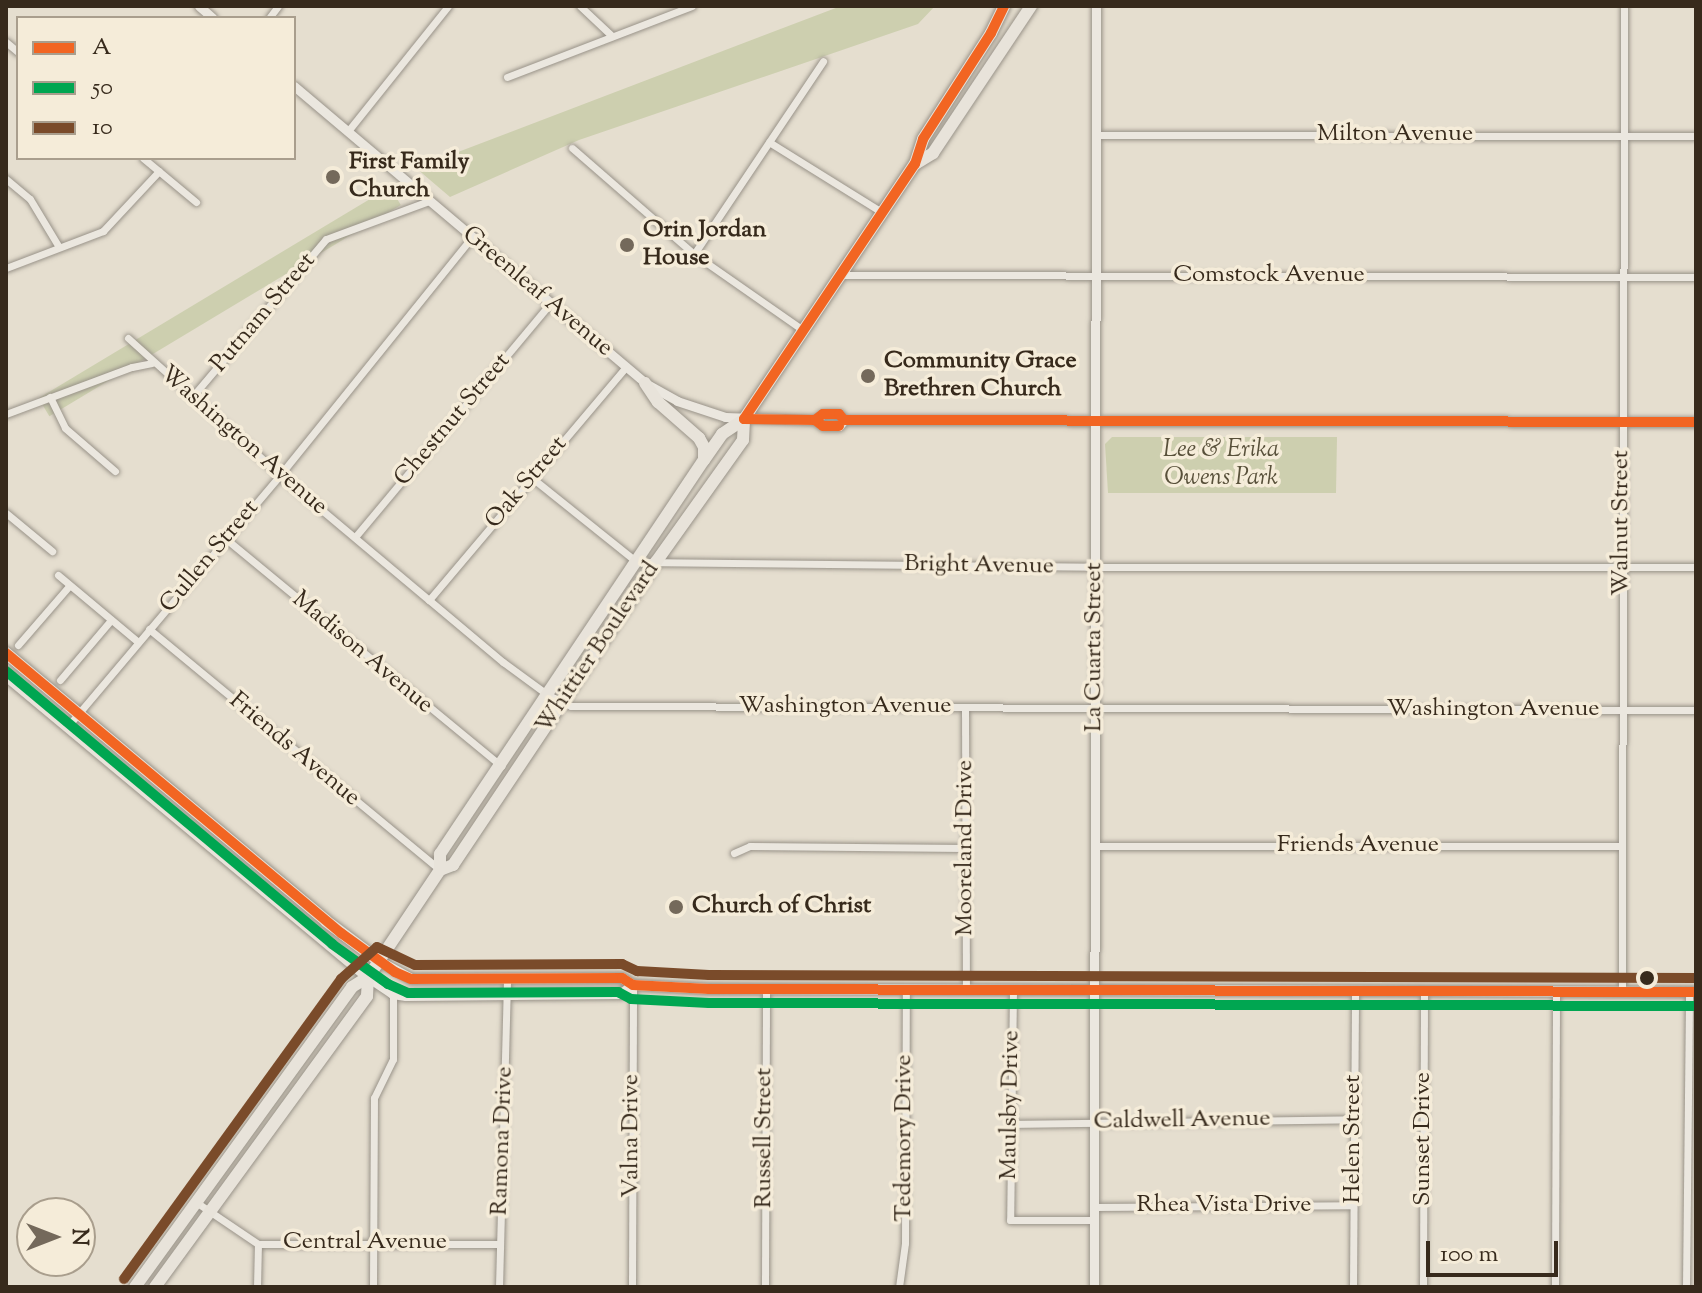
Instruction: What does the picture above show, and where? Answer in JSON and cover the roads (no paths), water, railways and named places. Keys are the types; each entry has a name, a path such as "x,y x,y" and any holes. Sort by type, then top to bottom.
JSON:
{"main road":[{"name":"Whittier Boulevard","path":"135,1287 352,987 368,977 379,961 440,870 440,854 704,460 722,434 744,419 883,213 915,164 923,139 991,33 1004,6"},
{"name":"Whittier Boulevard","path":"915,164 933,153 1031,6"},
{"path":"645,383 658,402 699,438 704,447 704,460"},
{"name":"Whittier Boulevard","path":"440,870 453,865 656,562 743,440 744,419"},
{"path":"6,653 333,927 379,961 411,979 622,978 633,985 766,989 1692,992"},
{"path":"6,675 368,977 393,994 622,994 633,985"},
{"path":"105,756 116,756 141,777 152,776"},
{"name":"Whittier Boulevard","path":"155,1287 367,996 368,977"}],"street":[{"path":"348,131 448,6"},
{"path":"507,77 692,6"},
{"name":"La Cuarta Street","path":"1094,1287 1096,6"},
{"name":"Walnut Street","path":"1622,992 1624,6"},
{"path":"582,7 612,36"},
{"path":"694,254 823,61"},
{"name":"Greenleaf Avenue","path":"296,88 645,383 707,412 744,419 815,420 823,414 839,414 844,420 1696,422"},
{"name":"Milton Avenue","path":"1095,135 1696,136"},
{"path":"769,142 883,213"},
{"path":"572,148 694,254 803,330"},
{"path":"145,160 196,202"},
{"path":"6,268 103,231 159,171"},
{"path":"6,179 30,199 59,247"},
{"name":"Putnam Street","path":"192,397 326,239 429,201"},
{"name":"Cullen Street","path":"68,726 280,475 471,238"},
{"name":"Comstock Avenue","path":"841,275 1696,277"},
{"name":"Chestnut Street","path":"355,537 551,303"},
{"name":"Washington Avenue","path":"128,338 152,363 280,475 429,600 548,695 571,706 1696,710"},
{"path":"6,414 152,363"},
{"name":"Oak Street","path":"429,600 626,367"},
{"path":"50,397 65,428 115,471"},
{"path":"532,478 637,562"},
{"path":"6,513 52,551"},
{"name":"Madison Avenue","path":"226,539 501,766"},
{"name":"Bright Avenue","path":"637,562 1094,567 1696,567"},
{"path":"58,575 138,642"},
{"path":"18,645 70,585"},
{"path":"60,680 111,620"},
{"name":"Friends Avenue","path":"149,629 440,870"},
{"name":"Mooreland Drive","path":"965,707 966,989"},
{"path":"734,853 750,846 965,848"},
{"name":"Friends Avenue","path":"1094,846 1621,846"},
{"name":"Ramona Drive","path":"499,1287 507,979"},
{"name":"Valna Drive","path":"632,1287 633,985"},
{"name":"Russell Street","path":"765,1287 766,989"},
{"name":"Tedemory Drive","path":"899,1287 905,1243 906,989"},
{"name":"Maulsby Drive","path":"1013,989 1010,1220 1094,1220"},
{"name":"Helen Street","path":"1353,1287 1355,990"},
{"name":"Sunset Drive","path":"1423,1287 1424,991"},
{"path":"1555,1287 1556,992"},
{"path":"1686,1287 1692,992"},
{"path":"373,1287 374,1098 393,1059 393,994"},
{"name":"Caldwell Avenue","path":"1011,1124 1353,1119"},
{"name":"Central Avenue","path":"196,1202 258,1244 374,1241 499,1244"},
{"name":"Rhea Vista Drive","path":"1094,1207 1353,1205"},
{"path":"257,1287 258,1244"}],"place":[{"name":"First Family Church","path":"333,177"},
{"name":"Orin Jordan House","path":"627,245"},
{"name":"Community Grace Brethren Church","path":"868,376"},
{"name":"Church of Christ","path":"676,907"}],"park label":[{"name":"Lee & Erika Owens Park","path":"1221,465"}]}
